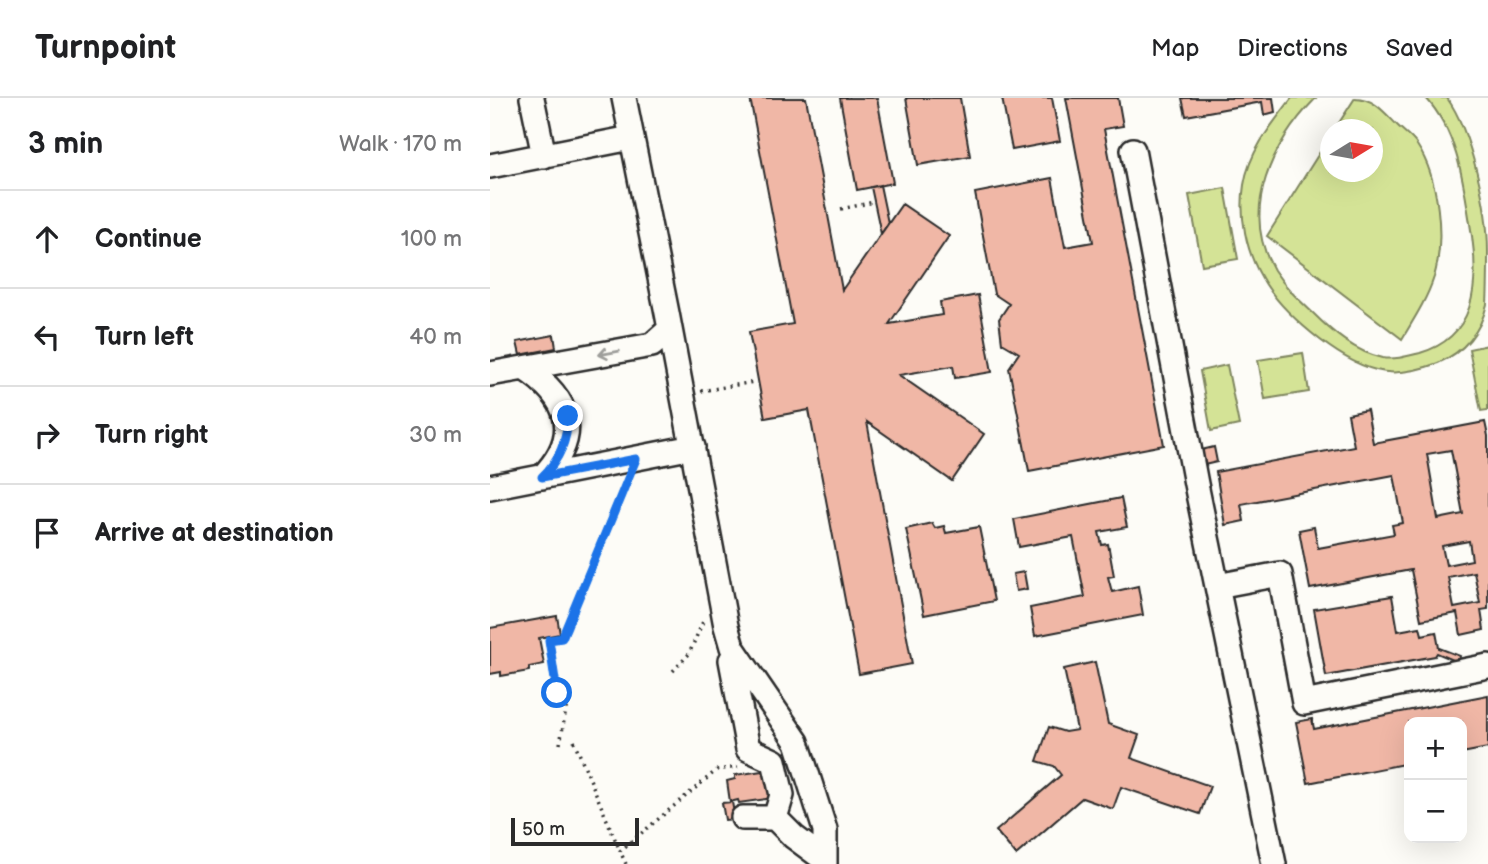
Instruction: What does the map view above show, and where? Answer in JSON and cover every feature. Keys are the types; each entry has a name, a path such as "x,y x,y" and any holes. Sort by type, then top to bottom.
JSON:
{"lane":[{"path":"532,98 544,156"},
{"path":"624,98 732,647 797,742 825,830 825,862"},
{"path":"490,166 631,138"},
{"path":"1133,150 1274,864"},
{"path":"490,374 652,345 670,328"},
{"path":"524,368 555,394 568,416 564,444 556,463 542,477"},
{"path":"490,487 693,447"},
{"path":"1217,586 1280,574 1304,703 1488,666"},
{"path":"731,660 748,749 775,761 782,795 775,818"},
{"path":"743,818 775,818 825,862"}],"path":[{"path":"842,209 874,201"},
{"path":"683,395 754,382"},
{"path":"557,693 549,640 562,638 636,459"},
{"path":"673,671 689,654 718,585"},
{"path":"560,744 569,692"},
{"path":"574,741 626,864"},
{"path":"620,851 717,770 740,766"}],"green space":[{"path":"1292,98 1316,98 1286,135 1266,178 1260,224 1264,247 1274,270 1283,282 1328,327 1363,351 1388,358 1420,353 1452,335 1462,322 1473,291 1475,273 1472,236 1459,163 1446,129 1426,98 1447,98 1464,130 1477,171 1488,251 1488,291 1484,314 1476,332 1456,353 1438,363 1407,371 1384,372 1361,365 1328,345 1296,319 1262,278 1245,233 1242,209 1244,185 1256,150"},
{"path":"1355,98 1379,107 1417,145 1435,191 1439,245 1434,277 1424,301 1402,339 1267,236 1320,152 1320,182 1383,182 1383,119 1341,119"},
{"path":"1225,188 1238,259 1202,265 1189,195"},
{"path":"1488,345 1488,410 1481,411 1469,349"},
{"path":"1303,353 1309,392 1265,399 1258,360"},
{"path":"1227,365 1239,425 1211,431 1200,371"}],"building":[{"path":"750,98 806,98 842,290 902,204 949,236 889,324 942,315 940,302 978,295 992,372 955,378 953,366 899,375 984,434 952,481 867,422 912,664 859,674 809,410 765,418 749,332 793,324"},
{"path":"840,98 877,98 893,183 857,190"},
{"path":"906,98 960,98 970,156 918,165"},
{"path":"1002,98 1052,98 1060,141 1012,150"},
{"path":"1066,98 1118,98 1123,126 1104,129 1164,445 1029,471 1009,368 1019,353 1002,343 999,319 1009,304 994,294 975,193 1052,178 1065,247 1093,242"},
{"path":"1182,98 1273,98 1275,112 1264,115 1262,102 1186,116"},
{"path":"880,185 888,223 881,234 871,187"},
{"path":"554,335 556,348 520,355 517,342"},
{"path":"1367,410 1373,443 1485,422 1488,436 1488,609 1481,610 1484,630 1461,635 1457,613 1421,620 1411,570 1310,589 1299,530 1314,527 1318,548 1394,534 1392,525 1403,523 1394,475 1241,504 1244,521 1225,525 1216,472 1354,446 1348,414","holes":["1451,450 1463,514 1438,519 1427,454","1469,541 1472,560 1446,565 1442,546","1474,572 1480,603 1454,608 1448,577"]},
{"path":"1214,447 1217,462 1200,466 1197,451"},
{"path":"1121,498 1127,527 1099,532 1102,545 1108,544 1114,576 1108,577 1112,592 1138,586 1143,615 1035,636 1030,608 1085,597 1073,537 1019,547 1014,519"},
{"path":"932,523 935,528 944,526 946,533 979,527 994,601 924,615 906,529"},
{"path":"1024,572 1027,589 1016,591 1013,574"},
{"path":"1392,596 1398,631 1420,627 1422,635 1436,632 1439,648 1460,656 1458,662 1437,653 1435,656 1326,676 1314,609"},
{"path":"557,616 560,634 539,638 544,664 529,667 529,671 501,676 501,672 490,674 490,628"},
{"path":"1095,662 1108,724 1139,735 1131,758 1210,786 1200,814 1121,787 1113,809 1082,798 1016,855 996,831 1061,775 1054,766 1037,761 1049,727 1065,732 1077,730 1064,669"},
{"path":"1488,695 1488,748 1467,752 1467,717 1404,717 1404,764 1308,783 1296,722 1312,719 1314,729"},
{"path":"769,770 773,798 730,802 727,781 735,779 735,775"},
{"path":"732,802 735,819 725,820 722,803"}],"route":[{"path":"557,693 549,640 562,638 636,459 542,477 556,463 564,444 568,416"}]}
